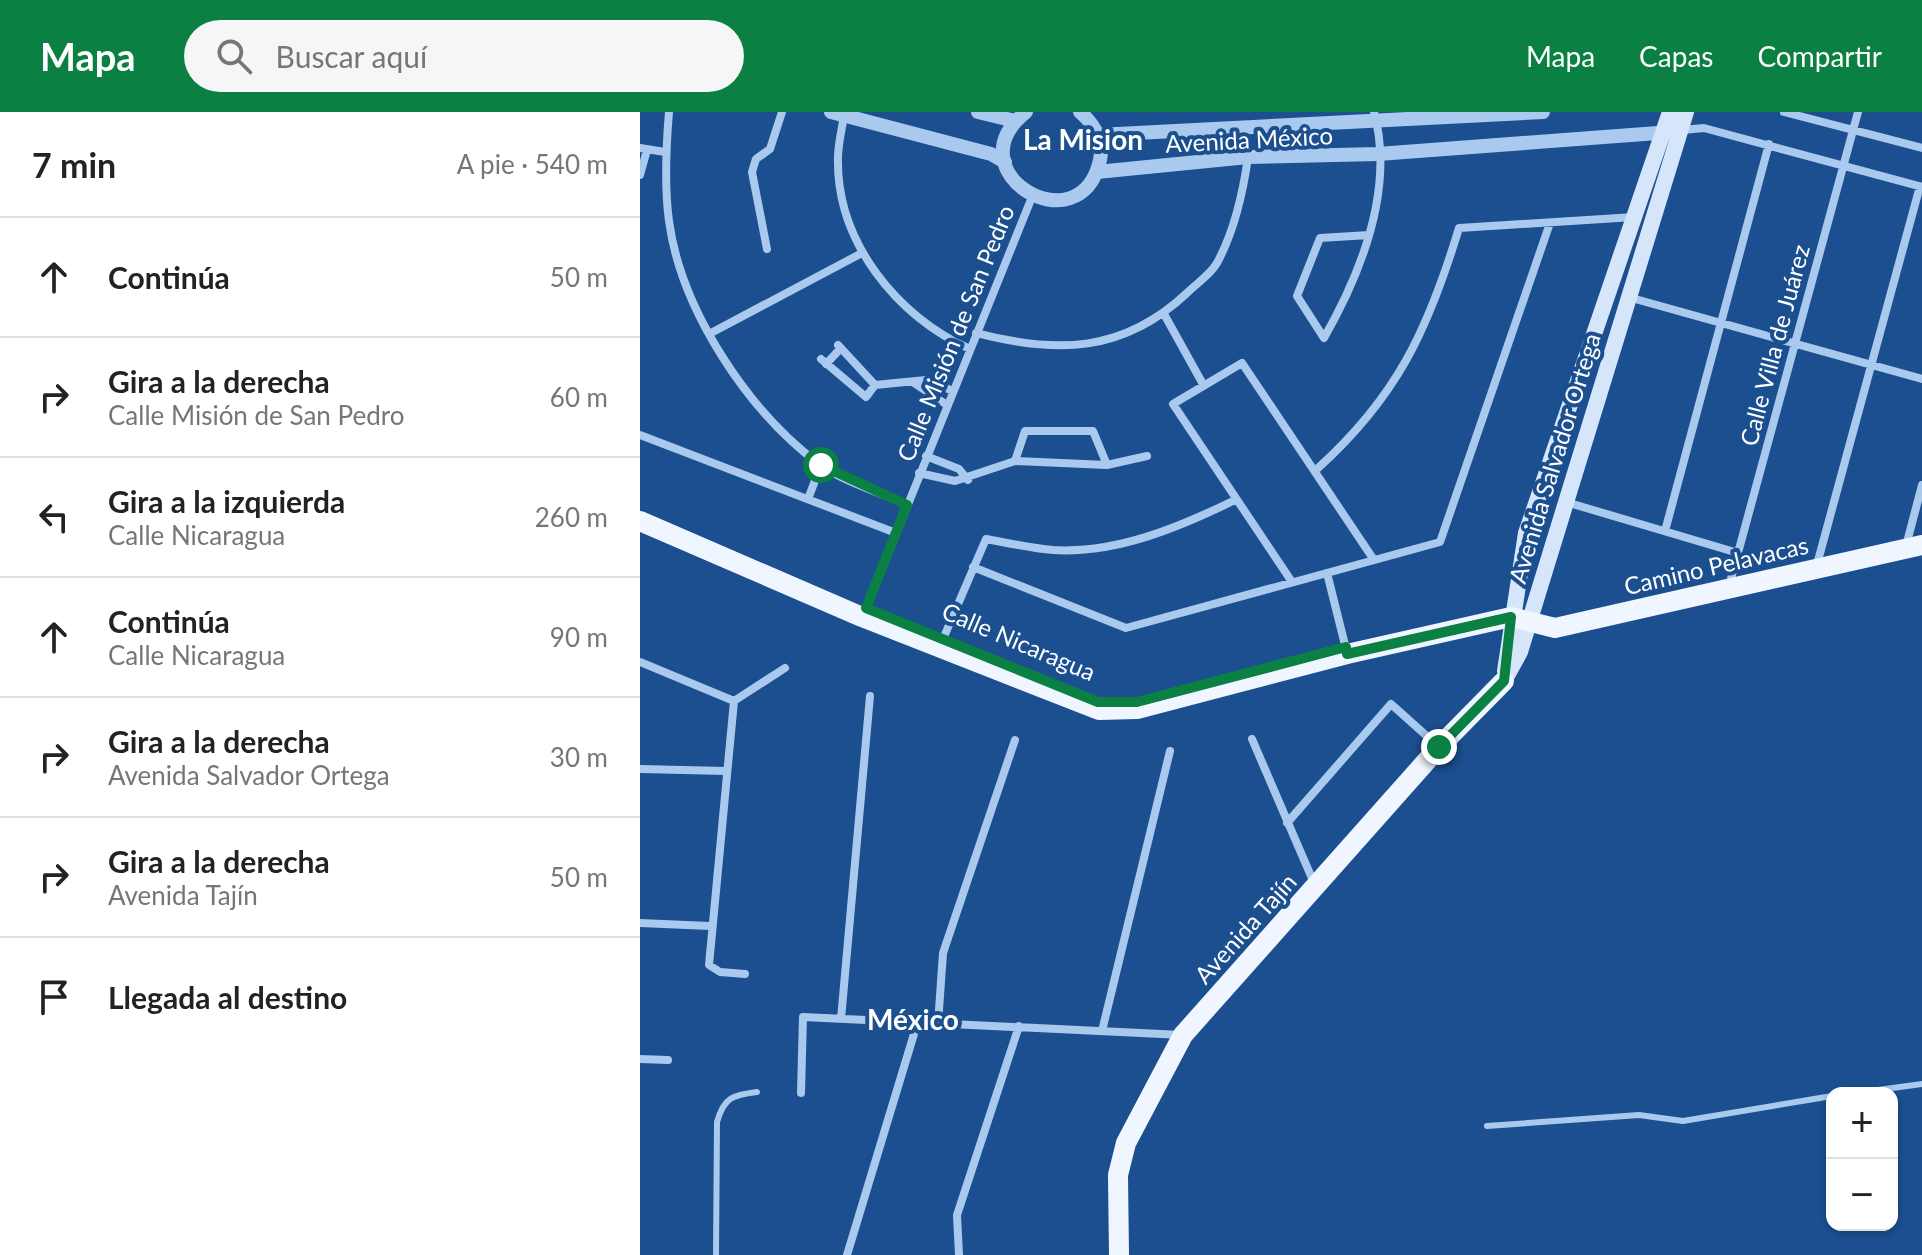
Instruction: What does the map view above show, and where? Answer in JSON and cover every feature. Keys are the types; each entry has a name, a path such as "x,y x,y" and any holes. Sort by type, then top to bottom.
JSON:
{"main road":[{"path":"1670,112 1673,132"},
{"name":"Avenida Salvador Ortega","path":"1525,615 1526,533 1635,217 1673,132 1686,112"},
{"name":"Avenida Salvador Ortega","path":"1504,681 1565,502 1628,296 1673,132"},
{"name":"Calle Nicaragua","path":"640,513 864,612"},
{"name":"Calle Nicaragua","path":"640,521 942,642 1099,710 1137,709 1346,651 1525,615"},
{"name":"Camino Pelavacas","path":"1525,615 1555,628 1913,547"},
{"name":"Avenida Tajín","path":"1119,1255 1118,1175 1126,1143 1183,1035 1439,747 1504,681"}],"street":[{"path":"669,112 665,152 669,223 688,287 709,334 758,408 821,465 907,505"},
{"path":"767,249 752,172 756,159 770,149 782,112"},
{"path":"978,112 1021,116 1005,141 1005,162 1016,185 1032,197 1051,202 1078,194 1097,172 1101,153 1098,135 1080,112"},
{"name":"Avenida México","path":"1098,135 1303,118 1543,112"},
{"path":"1784,112 1922,148"},
{"name":"Calle Villa de Juárez","path":"1728,588 1858,112"},
{"path":"970,349 938,335 894,295 862,253 846,214 838,159 837,114 991,154 1005,162"},
{"path":"1369,235 1320,238 1297,296 1324,338 1348,296 1369,235 1379,192 1375,116"},
{"name":"Avenida México","path":"1097,172 1248,157 1378,154 1704,128 1921,186"},
{"path":"1665,531 1769,144"},
{"path":"640,175 643,149 665,152"},
{"path":"976,333 1020,345 1072,347 1120,337 1164,314 1216,265 1242,201 1248,157"},
{"path":"1815,570 1921,186"},
{"name":"Calle Misión de San Pedro","path":"864,612 1032,197"},
{"path":"1317,469 1356,433 1396,381 1436,304 1459,228 1635,217"},
{"path":"973,567 1126,628 1440,542 1550,223"},
{"path":"709,334 862,253"},
{"path":"1628,296 1922,379"},
{"path":"1164,314 1204,386"},
{"path":"875,385 866,397 823,362 839,347 875,385 926,380 953,391"},
{"path":"1292,582 1173,404 1242,363 1317,469 1374,560"},
{"path":"914,383 947,405"},
{"path":"1015,461 1025,431 1093,431 1107,465"},
{"path":"640,435 896,533"},
{"path":"926,456 959,469 968,480"},
{"path":"919,473 955,481 968,480 1015,461 1107,465 1147,456"},
{"path":"808,499 821,465"},
{"path":"1913,547 1922,485"},
{"path":"942,642 986,539 1055,550 1130,542 1195,519 1235,500"},
{"path":"1565,502 1738,553"},
{"path":"1327,573 1346,651"},
{"path":"640,662 734,701"},
{"path":"734,701 785,668"},
{"path":"841,1019 870,696"},
{"path":"734,701 710,926 709,965 720,972 745,974"},
{"path":"1287,823 1391,704 1439,747"},
{"path":"1252,739 1316,888"},
{"path":"938,1024 943,953 1015,740"},
{"path":"1102,1031 1170,751"},
{"path":"640,769 726,771"},
{"path":"640,923 710,926"},
{"path":"801,1093 803,1017 1183,1035"},
{"path":"847,1255 917,1024"},
{"path":"959,1255 957,1215 1019,1026"},
{"path":"640,1059 668,1060"}],"lane":[{"path":"1898,1087 1922,1084"},
{"path":"716,1255 717,1122 722,1104 730,1096 757,1092"},
{"path":"1487,1126 1639,1115 1683,1121 1826,1097"}],"district":[{"name":"La Mision","path":"1083,139"},
{"name":"México","path":"913,1019"}],"route":[{"path":"821,465 907,505 866,608 944,637 1098,702 1137,702 1346,647 1347,654 1511,617 1504,681 1439,747"}]}
